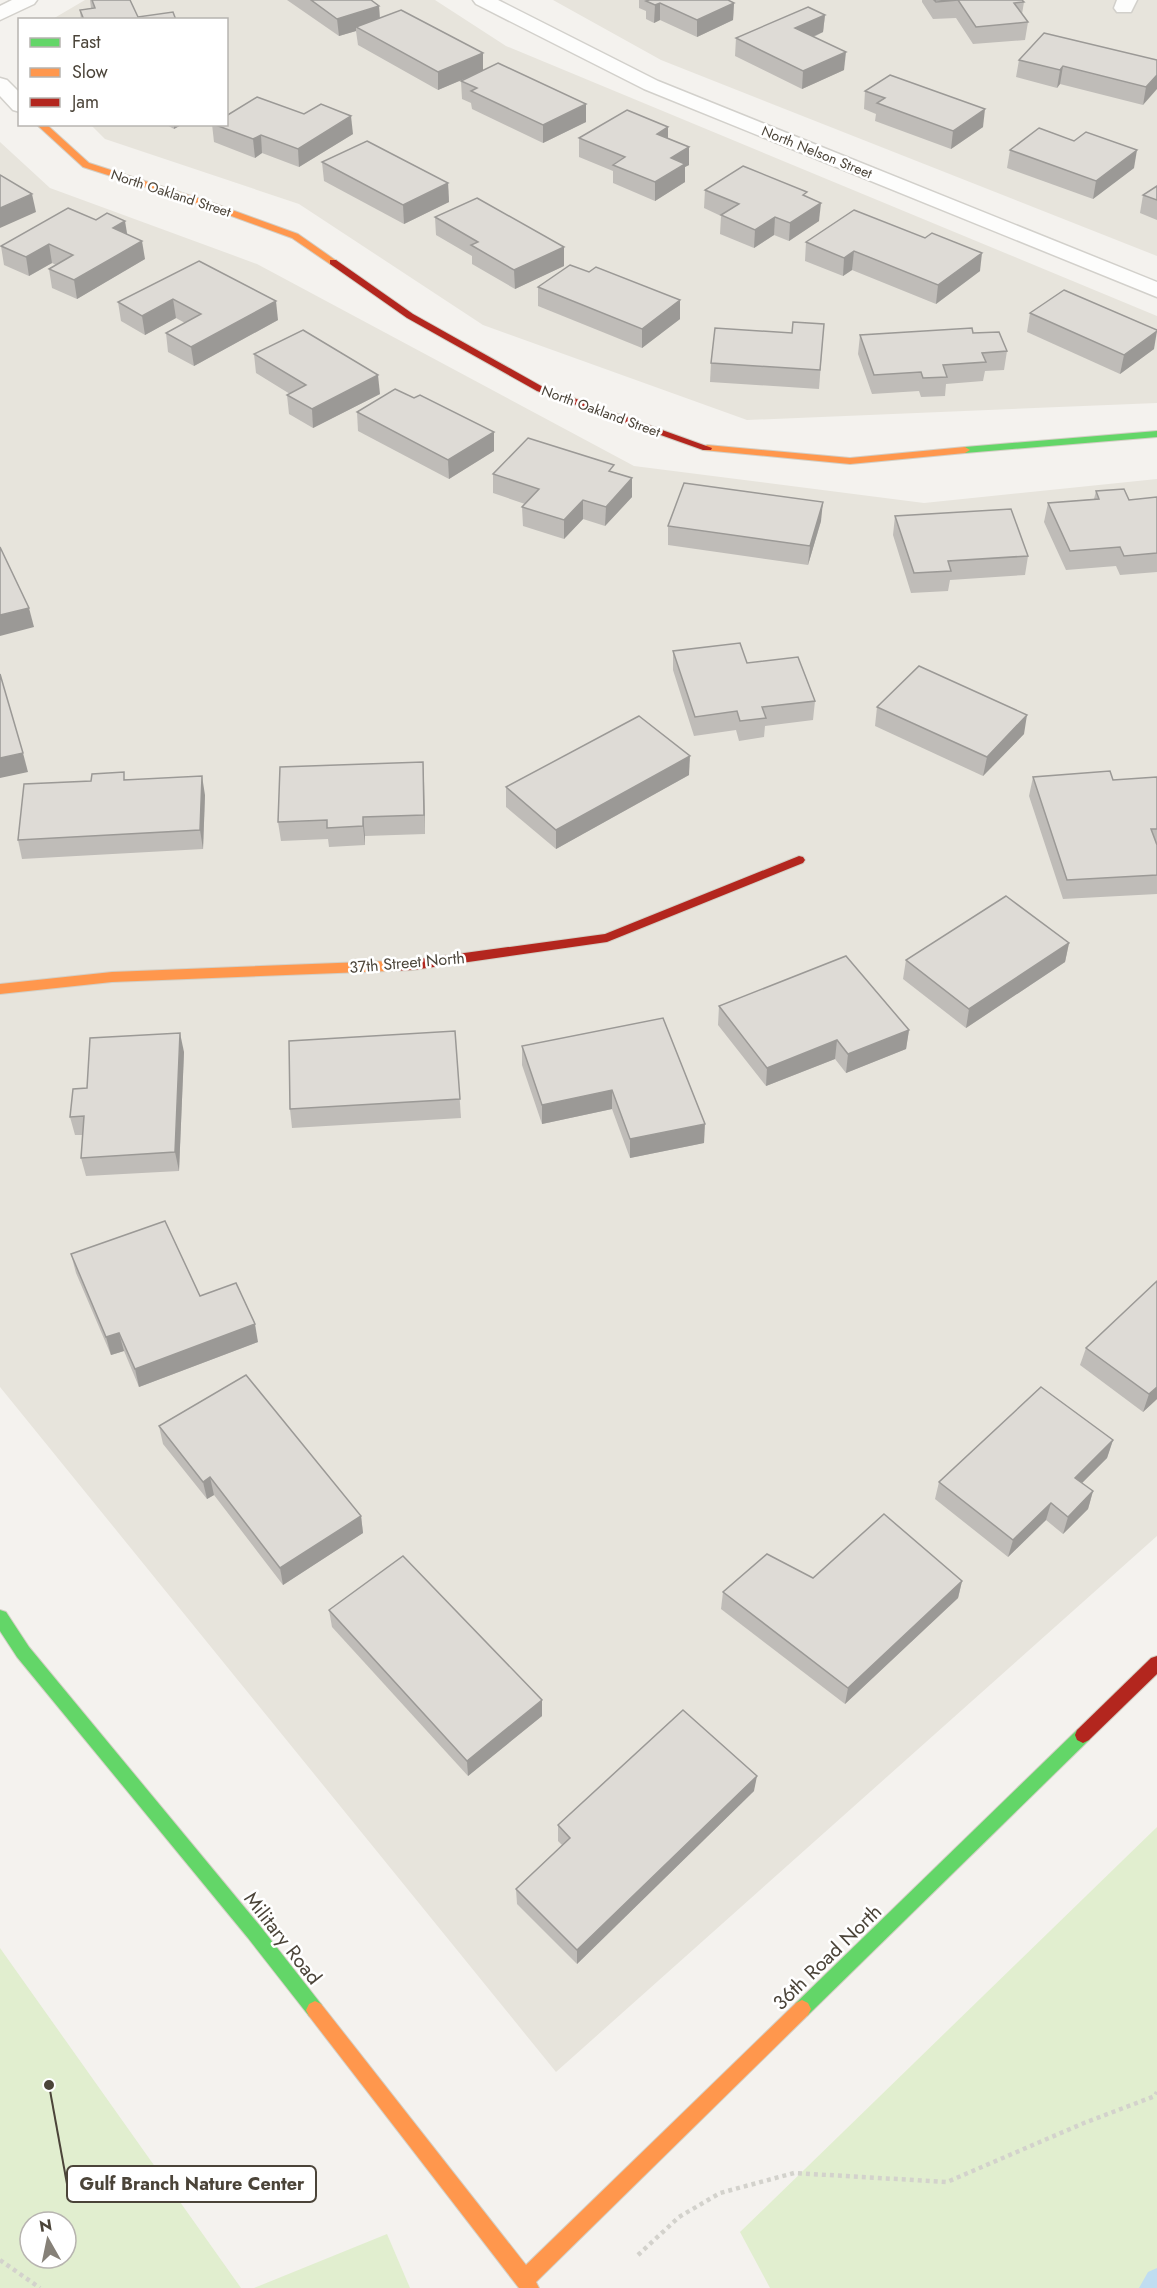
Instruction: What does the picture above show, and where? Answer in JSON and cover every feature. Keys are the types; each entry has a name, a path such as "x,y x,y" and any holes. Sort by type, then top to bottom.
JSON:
{"street":[{"path":"0,14 27,0"},
{"name":"North Nelson Street","path":"483,0 651,85 1157,290"},
{"path":"0,84 18,104"},
{"name":"North Oakland Street","path":"42,126 86,165 207,204 295,236 410,316 540,389 703,448 850,460 1157,434"},
{"name":"37th Street North","path":"0,990 112,977 413,965 607,938 799,861"},
{"name":"Military Road","path":"0,1617 23,1652 254,1932 527,2283"},
{"name":"36th Road North","path":"527,2283 1157,1663"}],"path":[{"path":"638,2255 679,2217 720,2193 794,2174 947,2182 1084,2123 1155,2096 1157,2092"},
{"path":"0,2260 40,2288"}],"shaded area":[{"path":"85,0 435,0 506,46 1157,316 1157,403 747,420 483,325 299,204 105,139 92,126 228,126 228,18 54,18"},
{"path":"553,0 1157,0 1157,256 661,60"},
{"path":"0,142 50,188 257,264 634,466 924,503 1157,479 1157,1536 556,2072 0,1387"}],"green space":[{"path":"1157,1827 1157,2288 770,2288 740,2232"},
{"path":"0,1948 241,2288 0,2288"},
{"path":"387,2234 410,2288 254,2288"}],"building":[{"path":"92,0 130,0 138,17 173,12 175,18 83,18 80,10 95,8"},
{"path":"311,0 371,0 379,6 337,19"},
{"path":"728,0 734,3 697,20 660,3 655,5 646,1"},
{"path":"934,0 958,0 936,2"},
{"path":"958,0 1022,0 1024,2 1014,3 1028,22 976,27"},
{"path":"808,7 825,15 795,28 846,52 803,71 736,38"},
{"path":"401,10 483,53 438,72 356,27"},
{"path":"1044,33 1157,60 1157,75 1146,87 1063,66 1060,70 1019,60"},
{"path":"498,63 586,104 543,125 471,91 477,88 461,81"},
{"path":"890,75 985,109 953,131 877,103 885,98 865,91"},
{"path":"257,97 304,114 321,104 351,116 298,149 261,135 253,139 218,126 228,126 228,115"},
{"path":"627,110 668,127 657,134 689,147 671,158 685,164 655,182 613,165 625,157 579,138"},
{"path":"1039,128 1074,141 1086,132 1137,150 1096,181 1010,150"},
{"path":"367,141 448,183 403,205 322,162"},
{"path":"743,166 807,192 803,195 821,203 790,223 775,217 755,230 721,215 739,204 705,190"},
{"path":"0,175 32,194 0,208"},
{"path":"1157,186 1157,200 1143,195"},
{"path":"477,198 564,247 514,270 471,245 478,242 435,217"},
{"path":"68,208 96,220 107,213 125,221 113,228 142,241 74,280 49,269 73,255 49,244 26,257 1,246"},
{"path":"854,210 925,238 932,233 982,253 938,285 854,251 844,258 806,242"},
{"path":"199,261 276,301 191,347 166,333 201,314 173,299 142,316 118,302"},
{"path":"570,265 589,272 596,267 680,300 642,329 538,287"},
{"path":"1064,290 1157,331 1124,355 1030,313"},
{"path":"793,322 824,324 820,370 711,363 715,328 792,333"},
{"path":"972,328 973,333 999,332 1007,351 982,353 986,362 943,365 947,377 923,378 921,372 874,375 860,335"},
{"path":"303,330 378,375 312,409 287,395 306,385 254,354"},
{"path":"395,389 414,398 420,395 494,432 448,460 357,412"},
{"path":"528,438 614,465 609,471 632,478 606,507 583,500 564,520 522,507 539,489 493,474"},
{"path":"684,483 823,502 810,546 668,526"},
{"path":"1124,489 1129,500 1157,497 1157,553 1124,556 1120,547 1070,551 1048,503 1099,499 1096,491"},
{"path":"1011,509 1028,556 948,561 951,571 914,573 895,516"},
{"path":"0,547 29,608 0,615"},
{"path":"740,643 747,663 798,657 815,701 762,707 766,718 740,721 737,711 695,717 673,651"},
{"path":"919,666 1027,715 987,757 877,707"},
{"path":"0,674 23,753 0,758"},
{"path":"639,716 690,756 556,830 506,787"},
{"path":"423,762 424,815 363,817 363,826 327,828 327,820 278,822 280,767"},
{"path":"1110,771 1113,780 1157,777 1157,829 1151,829 1157,845 1157,875 1067,880 1033,777"},
{"path":"124,772 124,780 202,776 200,830 18,840 24,784 91,781 92,774"},
{"path":"1006,896 1069,943 969,1009 906,960"},
{"path":"846,956 909,1030 848,1054 837,1040 767,1068 719,1006"},
{"path":"663,1018 705,1124 630,1139 612,1090 542,1105 522,1046"},
{"path":"455,1031 460,1099 290,1109 289,1041"},
{"path":"180,1033 175,1152 81,1158 84,1116 70,1117 73,1089 87,1088 90,1038"},
{"path":"165,1221 200,1296 236,1283 255,1324 135,1369 119,1333 106,1337 71,1254"},
{"path":"1157,1281 1157,1387 1149,1394 1086,1348"},
{"path":"246,1375 361,1516 280,1568 210,1477 203,1482 159,1426"},
{"path":"1041,1387 1113,1440 1075,1478 1093,1491 1068,1517 1051,1503 1013,1540 939,1482"},
{"path":"884,1514 962,1581 848,1688 723,1592 767,1554 813,1578"},
{"path":"403,1556 542,1700 467,1761 329,1610"},
{"path":"683,1710 757,1776 577,1950 516,1889 570,1838 558,1825"}],"waterway":[{"path":"1152,2288 1157,2281"}],"traffic: fast":[{"path":"965,450 1157,434"},
{"path":"0,1617 23,1652 254,1932 315,2010"},
{"path":"802,2009 1083,1735"}],"traffic: slow":[{"path":"42,126 86,165 207,204 295,236 333,262"},
{"path":"707,448 850,461 965,450"},
{"path":"0,989 112,977 389,966"},
{"path":"525,2279 802,2009"},
{"path":"315,2010 525,2279 529,2288"}],"traffic: jam":[{"path":"333,262 410,316 540,389 707,448"},
{"path":"389,966 413,965 607,938 799,860"},
{"path":"1083,1735 1157,1663"}],"place":[{"name":"Gulf Branch Nature Center","path":"49,2085"}]}
